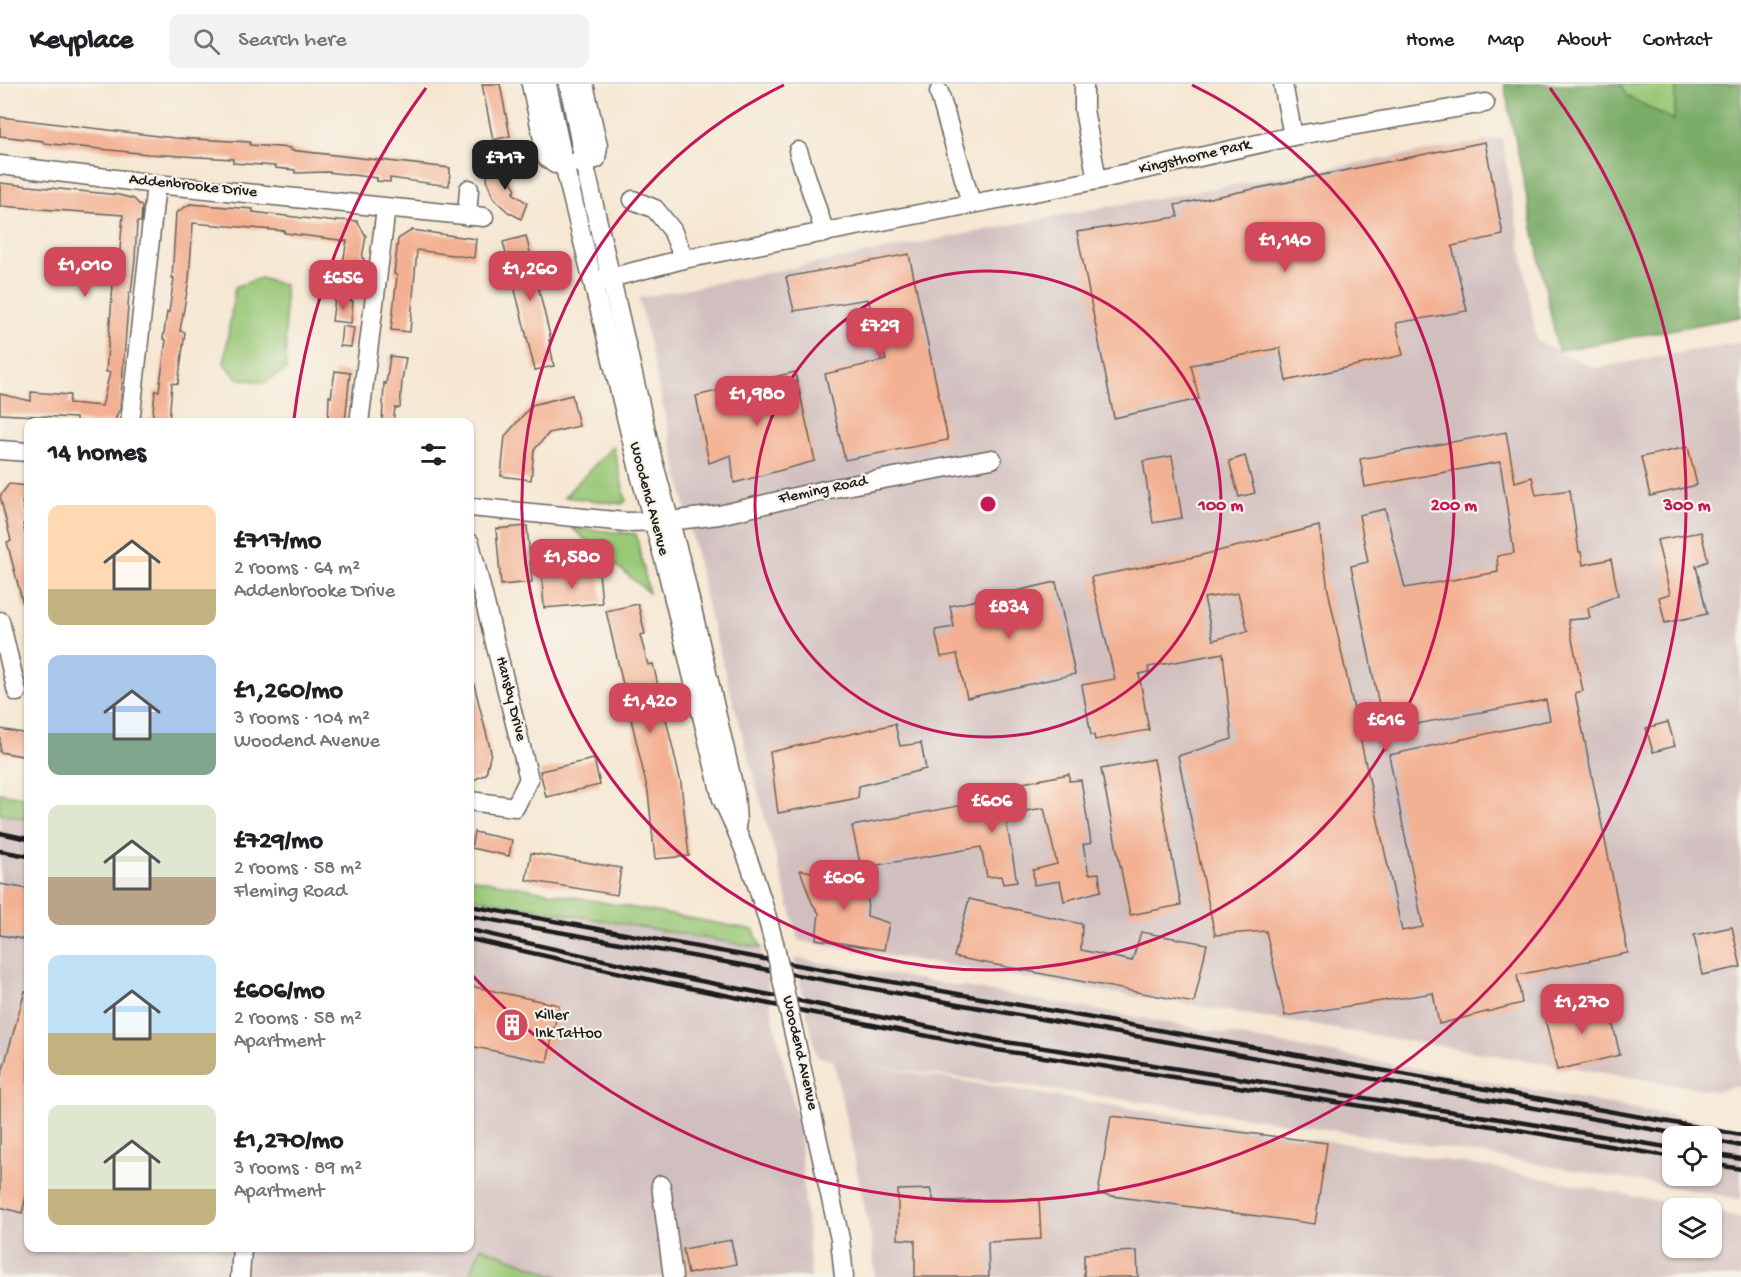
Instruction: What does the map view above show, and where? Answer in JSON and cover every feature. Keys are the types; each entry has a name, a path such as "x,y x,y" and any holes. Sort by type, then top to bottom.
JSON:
{"street":[{"path":"531,84 547,158 555,164 596,159 598,146 584,84"},
{"name":"Woodend Avenue","path":"547,84 564,164 603,280"},
{"name":"Woodend Avenue","path":"569,84 603,280 661,521 667,570 722,799 738,832 763,903 774,943 840,1239 844,1277"},
{"path":"1084,84 1084,110 1097,180"},
{"path":"1283,84 1293,136"},
{"path":"939,92 971,203"},
{"name":"Kingsthorne Park","path":"603,280 684,259 1097,180 1293,136 1485,103"},
{"path":"798,151 825,233"},
{"name":"Addenbrooke Drive","path":"0,165 156,184 476,216 469,189"},
{"path":"130,418 156,184"},
{"path":"633,200 655,209 672,230 684,259"},
{"path":"360,418 386,208"},
{"path":"0,450 24,452"},
{"name":"Fleming Road","path":"474,507 626,522 661,521 719,515 829,489 992,459"},
{"name":"Hansby Drive","path":"474,559 530,778 516,807 474,802"},
{"path":"0,621 15,694"},
{"path":"661,1185 673,1277"},
{"path":"240,1277 242,1252"}],"shaded area":[{"path":"1502,138 1537,342 1595,368 1741,342 1741,1086 1714,1091 799,941 710,617 639,298 1083,211"},
{"path":"0,814 24,818 24,1252 474,1252 474,898 761,948 773,1017 799,1129 811,1277 0,1277"},
{"path":"794,958 1086,1008 1741,1128 1741,1199 1665,1186 1722,1186 1722,1126 1662,1126 1662,1185 1403,1141 1161,1104 864,1065 1492,1168 1662,1202 1662,1258 1722,1258 1722,1214 1741,1218 1741,1277 875,1277 872,1242 834,1061 817,1056"}],"green space":[{"path":"1504,84 1621,84 1626,96 1674,120 1676,84 1741,84 1741,317 1558,351"},
{"path":"1621,84 1676,84 1675,121 1626,96"},
{"path":"260,278 285,285 286,370 264,383 237,378 224,363 235,287"},
{"path":"613,446 626,501 622,504 564,497"},
{"path":"572,528 636,534 649,593"},
{"path":"0,793 24,797 24,818 0,814"},
{"path":"474,879 754,930 761,948 474,898"},
{"path":"481,1247 560,1277 469,1277"}],"building":[{"path":"482,84 500,84 510,136 493,140"},
{"path":"0,117 175,138 250,142 250,145 450,168 449,186 390,178 390,182 377,181 377,178 327,172 295,173 295,170 275,168 275,166 233,163 233,159 148,154 43,143 43,141 0,136"},
{"path":"1485,142 1503,235 1452,246 1467,311 1396,323 1403,355 1286,381 1280,348 1191,365 1199,399 1114,418 1077,232 1178,217 1175,205"},
{"path":"488,164 505,166 506,174 516,189 513,193 527,203 521,219 508,212 494,199 487,182"},
{"path":"0,183 119,195 134,199 142,207 141,222 137,222 120,410 116,418 0,414 0,394 31,401 31,392 70,395 69,403 102,406 110,372 106,372 114,272 120,249 123,215 0,206"},
{"path":"190,204 253,209 253,212 336,222 336,220 357,221 366,236 362,258 364,259 357,296 343,293 347,268 342,267 347,241 284,233 285,231 193,223 189,280 180,331 185,332 178,384 172,383 169,418 152,418 155,391 159,391 166,340 163,339 174,278 172,278 176,213"},
{"path":"412,230 476,239 474,258 417,250 410,332 391,330 398,239"},
{"path":"526,236 551,340 549,340 554,366 535,370 503,242"},
{"path":"909,254 948,440 845,460 825,374 886,360 868,299 794,311 786,277"},
{"path":"335,299 353,301 351,323 332,321"},
{"path":"342,326 354,328 351,347 340,346"},
{"path":"390,356 406,358 400,408 395,408 394,418 382,418 384,383 386,384"},
{"path":"335,371 350,373 346,418 328,418 329,396 331,397"},
{"path":"795,372 815,461 734,483 731,455 709,463 696,396"},
{"path":"572,395 579,426 549,433 534,450 531,480 501,476 505,436 532,405"},
{"path":"1506,432 1515,482 1532,477 1536,495 1570,490 1583,565 1611,559 1618,595 1588,608 1590,618 1568,620 1583,691 1575,693 1628,953 1517,975 1522,1003 1439,1024 1433,993 1285,1016 1266,931 1215,935 1178,756 1232,739 1223,653 1148,667 1149,672 1139,674 1149,730 1095,740 1094,735 1091,735 1082,685 1115,679 1091,577 1194,557 1319,526 1328,590 1402,931 1423,927 1389,755 1550,720 1546,700 1384,730 1351,566 1368,562 1359,515 1385,509 1405,588 1498,572 1497,556 1514,553 1500,462 1365,487 1360,459","holes":["1238,593 1248,631 1213,640 1204,598"]},
{"path":"1688,447 1697,485 1650,496 1641,457"},
{"path":"1172,456 1182,518 1153,523 1143,461"},
{"path":"1245,456 1255,493 1239,497 1229,461"},
{"path":"9,484 24,486 24,502 22,502 24,510 24,608 7,542 11,541 0,496"},
{"path":"527,526 532,582 501,585 496,529"},
{"path":"1701,532 1708,561 1696,566 1707,614 1665,623 1659,597 1670,594 1657,540"},
{"path":"599,572 602,603 544,608 542,577"},
{"path":"1056,582 1075,674 967,698 957,654 941,657 935,630 954,627 950,606"},
{"path":"638,604 645,634 640,635 648,665 653,664 681,783 689,856 655,859 648,792 606,611"},
{"path":"474,684 491,752 486,774 474,780"},
{"path":"1668,722 1675,746 1653,752 1646,728"},
{"path":"895,724 900,746 921,743 926,769 859,786 858,798 778,813 770,752"},
{"path":"0,729 24,733 24,756 0,752"},
{"path":"594,759 600,785 546,797 540,771"},
{"path":"1154,759 1181,905 1130,915 1101,769"},
{"path":"1069,774 1069,781 1081,780 1091,843 1083,845 1089,874 1099,873 1101,891 1064,901 1060,881 1034,885 1033,870 1057,864 1044,808 1005,814 1017,882 1003,884 1001,876 987,877 981,847 861,868 852,826 974,803 972,793"},
{"path":"474,832 512,840 509,856 474,849"},
{"path":"531,853 621,868 617,895 526,880"},
{"path":"800,870 869,881 867,916 889,923 884,950 816,939 819,913 812,903"},
{"path":"0,884 24,888 24,939 0,935"},
{"path":"969,899 1082,924 1081,950 1132,961 1141,932 1207,944 1194,1003 954,957"},
{"path":"1732,927 1741,967 1702,975 1694,935"},
{"name":"Killer Ink Tattoo","path":"474,987 559,1005 547,1062 474,1047"},
{"path":"24,995 24,1205 22,1213 0,1207 0,1080"},
{"path":"1607,999 1620,1055 1557,1070 1544,1014"},
{"path":"1111,1116 1327,1143 1315,1224 1098,1194"},
{"path":"930,1189 934,1201 1039,1199 1041,1239 988,1242 989,1277 915,1277 915,1240 898,1239 898,1190"},
{"path":"731,1240 736,1264 688,1274 683,1249"},
{"path":"1137,1251 1138,1277 1084,1277 1084,1254"}],"railway":[{"path":"0,833 24,838"},
{"path":"0,851 24,855"},
{"path":"474,907 1741,1135"},
{"path":"474,917 1662,1131"},
{"path":"474,931 666,974 999,1041 1662,1146"},
{"path":"474,940 665,983 997,1050 1524,1131 1662,1155"},
{"path":"1722,1142 1741,1146"},
{"path":"1722,1156 1741,1159"},
{"path":"1722,1166 1741,1169"}],"place":[{"name":"Killer Ink Tattoo","path":"512,1025"}]}
